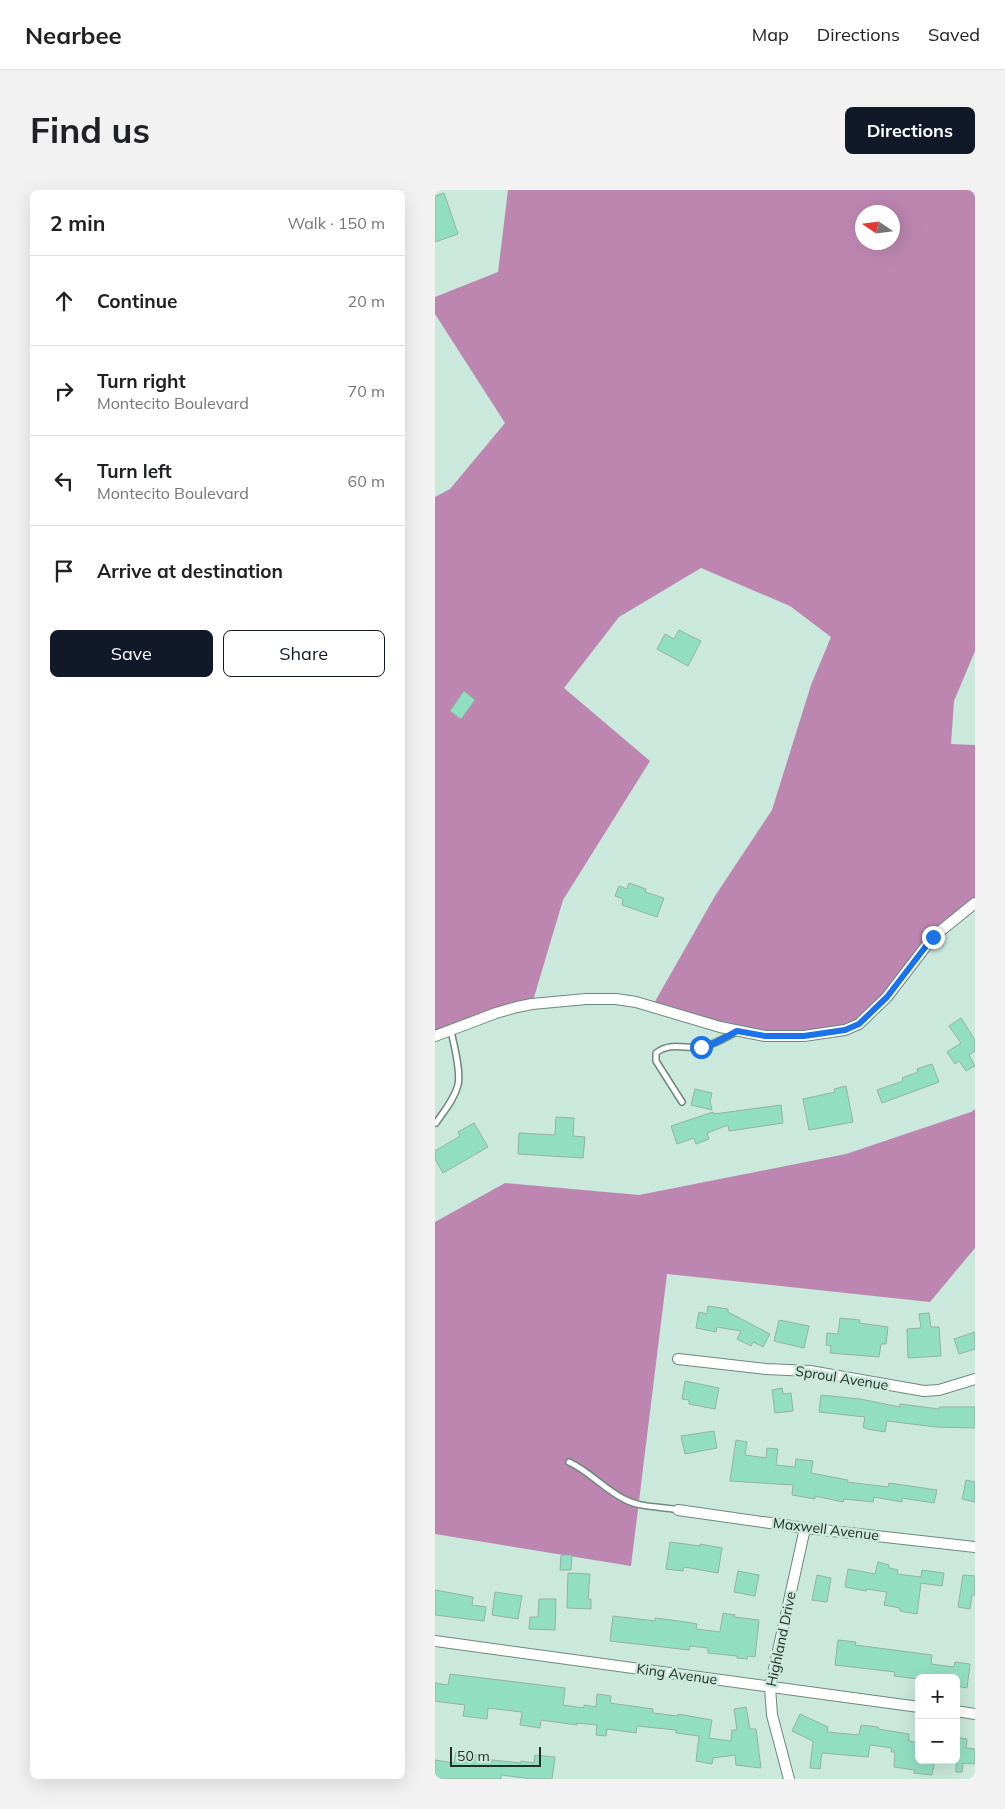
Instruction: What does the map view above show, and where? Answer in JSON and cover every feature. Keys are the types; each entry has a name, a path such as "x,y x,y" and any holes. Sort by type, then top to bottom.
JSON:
{"street":[{"path":"435,1036 496,1013 525,1006 586,999 636,1002 737,1031 765,1036 804,1036 845,1030 859,1024 887,997 933,937 975,903"},
{"name":"Sproul Avenue","path":"678,1359 766,1369 810,1370 924,1391 939,1390 975,1379"},
{"name":"Maxwell Avenue","path":"677,1510 805,1528 975,1547"},
{"name":"Highland Drive","path":"789,1779 771,1715 770,1687 805,1528"},
{"name":"King Avenue","path":"435,1642 915,1705"},
{"path":"960,1712 975,1714"}],"lane":[{"path":"435,1122 451,1103 458,1084 457,1059 451,1030"},
{"path":"682,1102 657,1061 656,1053 672,1046 701,1047 715,1043 737,1031"},
{"path":"569,1462 580,1466 624,1499 635,1504 677,1510"}],"shaded area":[{"path":"508,190 975,190 975,651 954,701 951,744 975,745 975,903 933,937 887,997 845,1030 765,1036 653,1005 715,896 772,810 811,685 831,637 790,606 701,568 619,617 564,688 650,761 563,900 532,1004 435,1036 435,497 450,489 505,423 435,314 435,297 498,272"},
{"path":"975,1109 975,1248 930,1302 667,1274 631,1566 435,1534 435,1222 505,1183 639,1195 846,1154 971,1112"}],"building":[{"path":"444,193 458,234 435,242 435,196"},
{"path":"679,630 701,641 688,666 657,649 665,634 674,639"},
{"path":"464,691 475,700 461,719 450,711"},
{"path":"629,883 646,889 645,892 664,898 657,917 622,905 623,899 615,896 619,886 627,889"},
{"path":"961,1018 975,1040 975,1051 969,1055 975,1066 966,1071 959,1061 955,1064 947,1052 961,1043 949,1026"},
{"path":"932,1064 939,1082 882,1103 877,1090 903,1081 902,1078 918,1072 917,1069"},
{"path":"846,1086 853,1122 809,1130 803,1099 835,1092 834,1089"},
{"path":"695,1089 712,1093 710,1102 712,1110 691,1105"},
{"path":"781,1105 783,1123 729,1131 728,1125 707,1133 709,1139 696,1144 694,1138 677,1144 671,1126 713,1112 714,1114"},
{"path":"556,1117 574,1118 573,1136 585,1137 583,1158 518,1154 519,1133 555,1135"},
{"path":"474,1123 488,1147 443,1173 435,1159 435,1151 460,1136 458,1132"},
{"path":"708,1306 728,1309 728,1312 770,1334 763,1347 753,1342 751,1346 737,1339 741,1331 717,1327 716,1332 696,1328 699,1312 707,1314"},
{"path":"929,1313 931,1327 939,1327 941,1356 908,1358 907,1329 921,1328 919,1314"},
{"path":"840,1318 860,1320 859,1323 888,1327 886,1344 881,1344 879,1357 830,1353 831,1346 826,1345 827,1333 838,1334"},
{"path":"779,1320 809,1326 804,1348 774,1341"},
{"path":"975,1332 975,1349 959,1354 954,1339"},
{"path":"685,1381 719,1388 715,1409 689,1404 689,1400 682,1399"},
{"path":"782,1388 783,1394 791,1393 793,1411 775,1413 772,1390"},
{"path":"821,1395 860,1399 900,1407 900,1404 939,1409 939,1407 975,1407 975,1428 936,1427 887,1421 885,1432 867,1429 863,1427 865,1417 819,1412"},
{"path":"714,1431 717,1448 685,1454 681,1436"},
{"path":"736,1440 747,1442 745,1455 766,1458 767,1448 778,1449 776,1465 795,1467 796,1459 813,1461 811,1473 848,1480 847,1482 888,1487 889,1483 937,1490 934,1503 902,1498 902,1502 874,1497 873,1502 844,1499 843,1502 815,1496 815,1499 792,1495 793,1485 730,1481"},
{"path":"966,1480 975,1482 975,1502 962,1499"},
{"path":"670,1542 722,1548 718,1573 684,1567 683,1571 666,1569"},
{"path":"561,1555 572,1555 571,1570 560,1570"},
{"path":"878,1562 898,1570 897,1574 921,1577 922,1570 944,1573 942,1586 921,1583 917,1614 900,1611 900,1608 884,1605 887,1592 845,1587 848,1569 875,1574"},
{"path":"738,1571 759,1575 755,1596 734,1592"},
{"path":"568,1573 590,1574 588,1599 591,1599 591,1609 567,1608"},
{"path":"817,1575 831,1578 827,1602 812,1600"},
{"path":"963,1575 975,1576 975,1595 972,1595 970,1609 958,1607"},
{"path":"435,1590 473,1597 472,1605 486,1607 484,1621 435,1615"},
{"path":"495,1592 522,1596 518,1619 492,1615"},
{"path":"539,1599 556,1599 555,1630 529,1629 530,1617 538,1617"},
{"path":"723,1613 735,1615 734,1617 759,1620 755,1657 748,1656 747,1659 737,1658 737,1656 708,1653 708,1648 690,1646 689,1650 610,1641 613,1616 655,1621 655,1618 679,1621 697,1624 696,1629 720,1632"},
{"path":"838,1640 856,1642 855,1645 932,1655 931,1664 954,1667 955,1662 970,1664 967,1688 960,1687 960,1674 915,1674 915,1679 894,1676 895,1672 835,1665"},
{"path":"450,1674 565,1688 563,1705 584,1708 584,1705 596,1707 597,1694 611,1696 610,1703 653,1709 653,1713 678,1716 678,1714 712,1720 709,1738 731,1741 732,1730 737,1730 734,1709 746,1707 750,1729 756,1729 761,1768 736,1765 735,1755 713,1758 712,1764 696,1761 699,1736 676,1733 676,1730 637,1726 636,1733 607,1729 606,1736 596,1735 597,1725 577,1723 577,1725 541,1720 540,1728 520,1725 522,1712 488,1708 487,1719 463,1716 465,1705 435,1701 435,1683 448,1685"},
{"path":"800,1714 828,1727 827,1732 859,1735 861,1725 909,1734 909,1741 915,1742 915,1764 934,1764 932,1775 914,1773 915,1770 894,1767 895,1752 891,1752 892,1748 870,1745 868,1757 822,1753 820,1769 810,1768 813,1741 792,1731"},
{"path":"960,1738 967,1739 966,1748 975,1749 975,1764 963,1763 962,1772 956,1772 956,1764 960,1764"},
{"path":"456,1752 483,1756 482,1759 521,1763 521,1761 534,1763 535,1755 555,1757 552,1779 501,1775 501,1779 435,1779 435,1760 454,1763"}],"route":[{"path":"701,1047 715,1043 737,1031 765,1036 804,1036 827,1034 845,1030 859,1024 887,997 933,937"}]}
